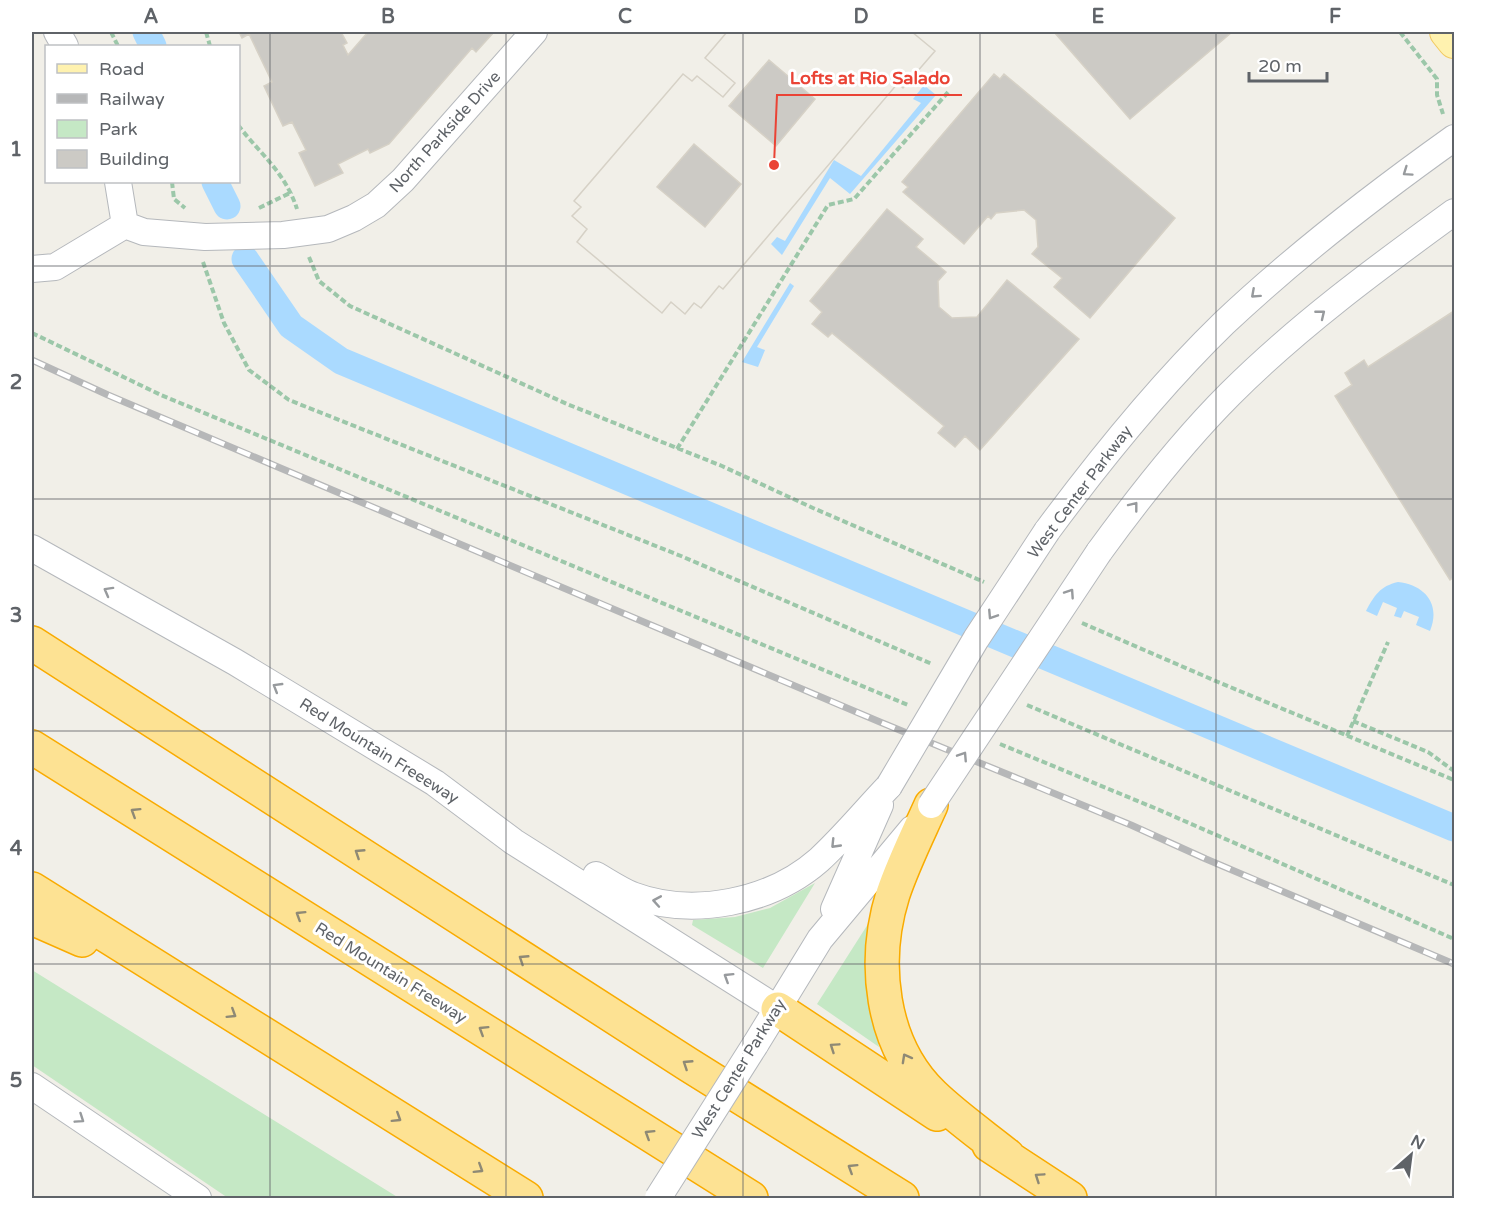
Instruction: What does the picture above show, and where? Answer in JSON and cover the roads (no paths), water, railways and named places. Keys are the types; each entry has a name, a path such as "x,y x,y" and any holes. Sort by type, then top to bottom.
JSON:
{"highway":[{"path":"32,643 679,1058 902,1198"},
{"name":"Red Mountain Freeway","path":"32,747 751,1198"},
{"path":"931,805 893,894 887,917 881,965 887,1015 908,1064 932,1095 1008,1156"},
{"path":"32,889 526,1198"},
{"path":"32,918 182,983"},
{"path":"777,1009 923,1106 1008,1156 1070,1198"}],"main road":[{"path":"1446,32 1455,42"}],"street":[{"name":"North Parkside Drive","path":"125,225 144,232 200,236 283,235 328,229 376,205 403,180 534,32"},
{"name":"West Center Parkway","path":"658,1198 820,939 889,786 976,639 1047,531 1112,446 1223,325 1339,222 1455,138"},
{"path":"32,269 56,267 125,225 118,183"},
{"name":"West Center Parkway","path":"820,939 931,805 1099,552 1167,465 1230,394 1276,352 1355,287 1455,212"},
{"name":"Red Mountain Freeeway","path":"32,548 218,652 435,783 514,842 777,1009"},
{"path":"435,783 519,828 632,895 653,901 697,905 720,904 761,894 801,873 834,844 889,786"},
{"path":"32,1086 198,1198"}],"water":[{"path":"924,85 936,95 850,194 830,178 782,255 771,244 777,237 785,241 834,160 861,176 921,103 913,99"},
{"path":"790,283 794,286 757,347 765,350 758,367 742,362"},
{"path":"1398,582 1416,587 1432,604 1433,621 1430,631 1416,625 1419,617 1404,611 1401,618 1394,616 1397,608 1383,602 1377,616 1366,611 1378,592"}],"waterway":[{"path":"146,32 152,45"},
{"path":"216,183 227,206"},
{"path":"245,259 291,326 341,361 1454,828"}],"railway":[{"path":"32,360 108,395 880,722 1131,825 1454,964"}],"place":[{"name":"Lofts at Rio Salado","path":"774,165"}]}
